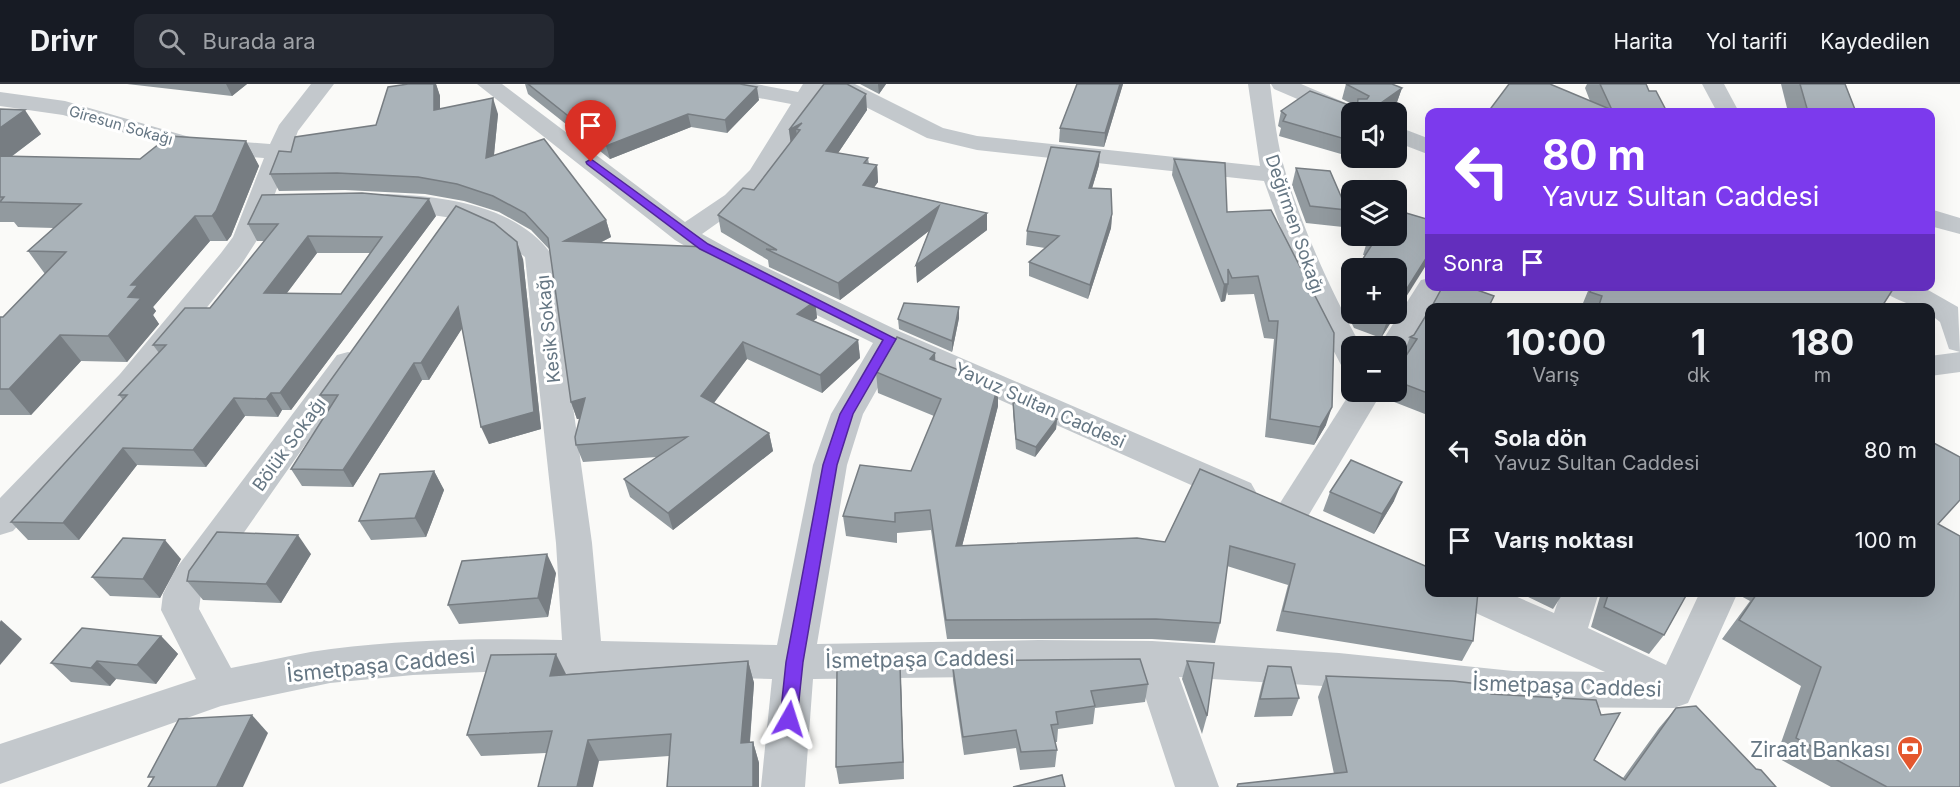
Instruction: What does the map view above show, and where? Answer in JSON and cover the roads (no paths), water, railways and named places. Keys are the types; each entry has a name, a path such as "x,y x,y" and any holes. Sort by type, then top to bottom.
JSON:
{"street":[{"path":"0,521 131,381 193,308 273,201 273,173 277,152 287,130 323,84"},
{"name":"Yavuz Sultan Caddesi","path":"488,84 684,234 730,261 890,339 1302,519 1361,402"},
{"path":"684,234 747,189 769,162 809,92 721,84"},
{"path":"838,84 936,133 977,143 1274,176"},
{"name":"Değirmen Sokağı","path":"1259,84 1265,135 1274,176 1321,300 1341,337"},
{"path":"1282,84 1341,109"},
{"path":"1713,84 1726,108"},
{"name":"Giresun Sokağı","path":"0,99 65,108 191,145 277,152"},
{"path":"1407,138 1425,145"},
{"name":"Kesik Sokağı","path":"362,201 457,208 475,214 515,236 538,255 574,543 583,658"},
{"path":"436,237 457,208"},
{"path":"1935,218 1960,226"},
{"path":"1400,336 1428,291"},
{"path":"1906,291 1929,303"},
{"path":"1935,306 1953,319 1960,342"},
{"name":"Bölük Sokağı","path":"221,688 180,610 182,594 188,581 368,334"},
{"path":"783,787 794,662 830,465 859,389 890,339"},
{"path":"1935,366 1960,363"},
{"path":"1478,597 1624,662 1686,702 1718,597"},
{"path":"1566,637 1578,597"},
{"name":"İsmetpaşa Caddesi","path":"0,764 221,688 330,666 413,658 484,655 794,662 1039,657 1152,658 1339,670 1514,689 1686,702"},
{"path":"1152,658 1197,787"}],"place":[{"name":"Ziraat Bankası","path":"1910,772"}]}
